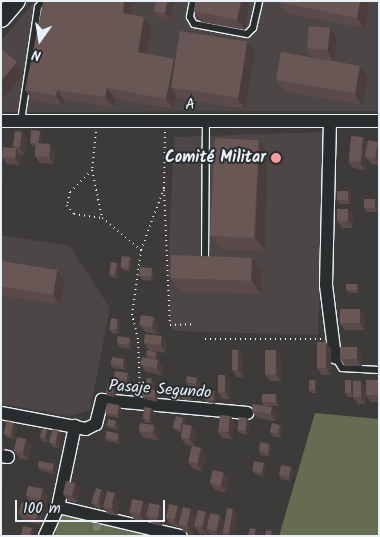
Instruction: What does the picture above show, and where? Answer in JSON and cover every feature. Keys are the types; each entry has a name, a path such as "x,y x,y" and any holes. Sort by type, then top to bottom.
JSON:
{"main road":[{"path":"1,18 16,1"}],"street":[{"name":"A","path":"1,121 373,121"},
{"path":"330,121 326,285 335,357"},
{"path":"373,121 379,129"},
{"name":"Pasaje Segundo","path":"1,413 93,428 102,400 140,405 247,412"},
{"path":"45,536 58,507 75,426"},
{"path":"58,507 181,536"}],"lane":[{"path":"21,121 38,7 43,1"},
{"path":"192,1 190,17 194,24 247,34 253,28 259,1"},
{"path":"205,258 206,121"},
{"path":"335,357 342,368 379,370"}],"path":[{"path":"97,121 92,170 102,218"},
{"path":"165,121 164,188 170,325 193,324"},
{"path":"92,170 75,185 67,205 74,214 102,218 141,250"},
{"path":"140,405 138,339 132,315 141,250 164,188"},
{"path":"205,339 333,339"}],"shaded area":[{"path":"35,1 379,1 379,111 1,112 1,41"},
{"path":"326,132 318,335 173,331 170,325 169,248 174,137"},
{"path":"1,235 70,246 110,308 90,410 70,416 1,404"}],"green space":[{"path":"315,413 379,419 379,536 279,536"},
{"path":"59,511 175,536 55,536"}],"building":[{"path":"44,1 124,1 123,13 144,17 138,52 174,59 166,99 107,88 105,97 57,90 56,96 25,90"},
{"path":"156,1 167,1 165,13 154,11"},
{"path":"196,1 241,1 237,20 194,11"},
{"path":"278,1 360,1 357,18"},
{"path":"309,26 330,28 328,50 307,48"},
{"path":"180,31 247,42 238,98 171,87"},
{"path":"1,49 17,62 1,81"},
{"path":"281,52 360,66 355,93 276,80"},
{"path":"31,130 40,131 38,143 30,143"},
{"path":"15,131 22,132 20,147 13,146"},
{"path":"351,136 363,137 361,162 349,161"},
{"path":"215,138 259,140 254,238 210,236"},
{"path":"368,140 378,142 375,159 365,157"},
{"path":"36,143 50,144 49,157 35,156"},
{"path":"3,147 16,148 15,158 2,157"},
{"path":"337,191 348,191 348,200 337,200"},
{"path":"364,199 375,199 375,208 364,208"},
{"path":"337,209 348,209 348,221 337,221"},
{"path":"171,255 252,258 251,281 170,278"},
{"path":"122,256 130,257 129,268 121,267"},
{"path":"1,261 57,270 53,295 1,286"},
{"path":"111,262 117,263 115,275 109,274"},
{"path":"140,267 152,268 151,277 139,276"},
{"path":"346,284 357,284 357,290 346,290"},
{"path":"340,309 360,309 360,323 340,323"},
{"path":"141,315 154,317 152,327 139,325"},
{"path":"111,318 118,319 116,330 109,329"},
{"path":"145,334 162,336 161,345 144,343"},
{"path":"118,336 130,338 129,345 117,343"},
{"path":"317,342 326,342 326,368 317,368"},
{"path":"340,347 357,347 357,359 340,359"},
{"path":"147,350 156,352 155,357 146,355"},
{"path":"232,350 238,350 238,370 232,370"},
{"path":"265,350 276,350 276,374 265,374"},
{"path":"112,357 124,359 123,366 111,364"},
{"path":"142,357 158,360 156,368 140,365"},
{"path":"115,371 128,373 127,381 114,379"},
{"path":"218,375 225,375 225,392 218,392"},
{"path":"187,376 197,378 196,384 186,382"},
{"path":"147,378 152,379 151,386 146,385"},
{"path":"309,380 315,380 315,390 309,390"},
{"path":"345,380 351,380 351,393 345,393"},
{"path":"366,380 378,380 378,395 366,395"},
{"path":"353,381 361,381 361,397 353,397"},
{"path":"108,383 114,384 113,393 106,392"},
{"path":"143,388 156,390 155,398 142,396"},
{"path":"176,389 191,391 190,398 175,395"},
{"path":"205,390 214,391 213,400 204,399"},
{"path":"262,394 276,394 276,402 262,402"},
{"path":"107,403 119,405 117,415 105,413"},
{"path":"253,404 272,407 271,414 252,411"},
{"path":"144,407 151,408 149,420 143,418"},
{"path":"220,415 230,416 228,432 218,431"},
{"path":"176,416 183,418 179,429 173,428"},
{"path":"239,417 247,418 245,431 237,430"},
{"path":"108,419 116,421 114,427 107,425"},
{"path":"7,421 14,423 10,435 3,433"},
{"path":"140,423 154,425 153,433 139,431"},
{"path":"272,423 280,425 278,434 270,432"},
{"path":"183,424 192,426 189,439 181,438"},
{"path":"42,428 47,430 45,438 40,437"},
{"path":"53,429 59,431 54,444 49,442"},
{"path":"107,431 119,434 117,441 105,438"},
{"path":"17,437 26,439 23,453 14,451"},
{"path":"260,442 269,444 268,453 259,451"},
{"path":"192,446 201,448 197,464 188,462"},
{"path":"39,461 54,464 53,470 38,467"},
{"path":"254,461 264,463 262,473 252,471"},
{"path":"281,465 291,467 289,477 279,475"},
{"path":"213,470 224,473 220,485 210,483"},
{"path":"66,481 75,483 72,496 63,494"},
{"path":"28,486 43,489 41,499 26,496"},
{"path":"96,488 102,490 97,505 91,503"},
{"path":"107,491 115,493 111,508 103,507"},
{"path":"132,499 143,501 141,514 130,512"},
{"path":"22,502 39,507 36,518 19,514"},
{"path":"149,503 160,505 158,518 147,516"},
{"path":"169,504 178,506 175,520 166,518"},
{"path":"183,507 191,509 186,526 179,524"},
{"path":"227,508 233,509 229,534 223,533"},
{"path":"198,510 206,512 202,527 194,526"},
{"path":"210,513 220,515 217,531 207,529"},
{"path":"23,526 32,528 30,536 21,536"},
{"path":"250,528 256,529 254,536 248,536"},
{"path":"266,530 272,531 271,536 265,536"}],"place":[{"name":"Comité Militar","path":"276,158"}]}
